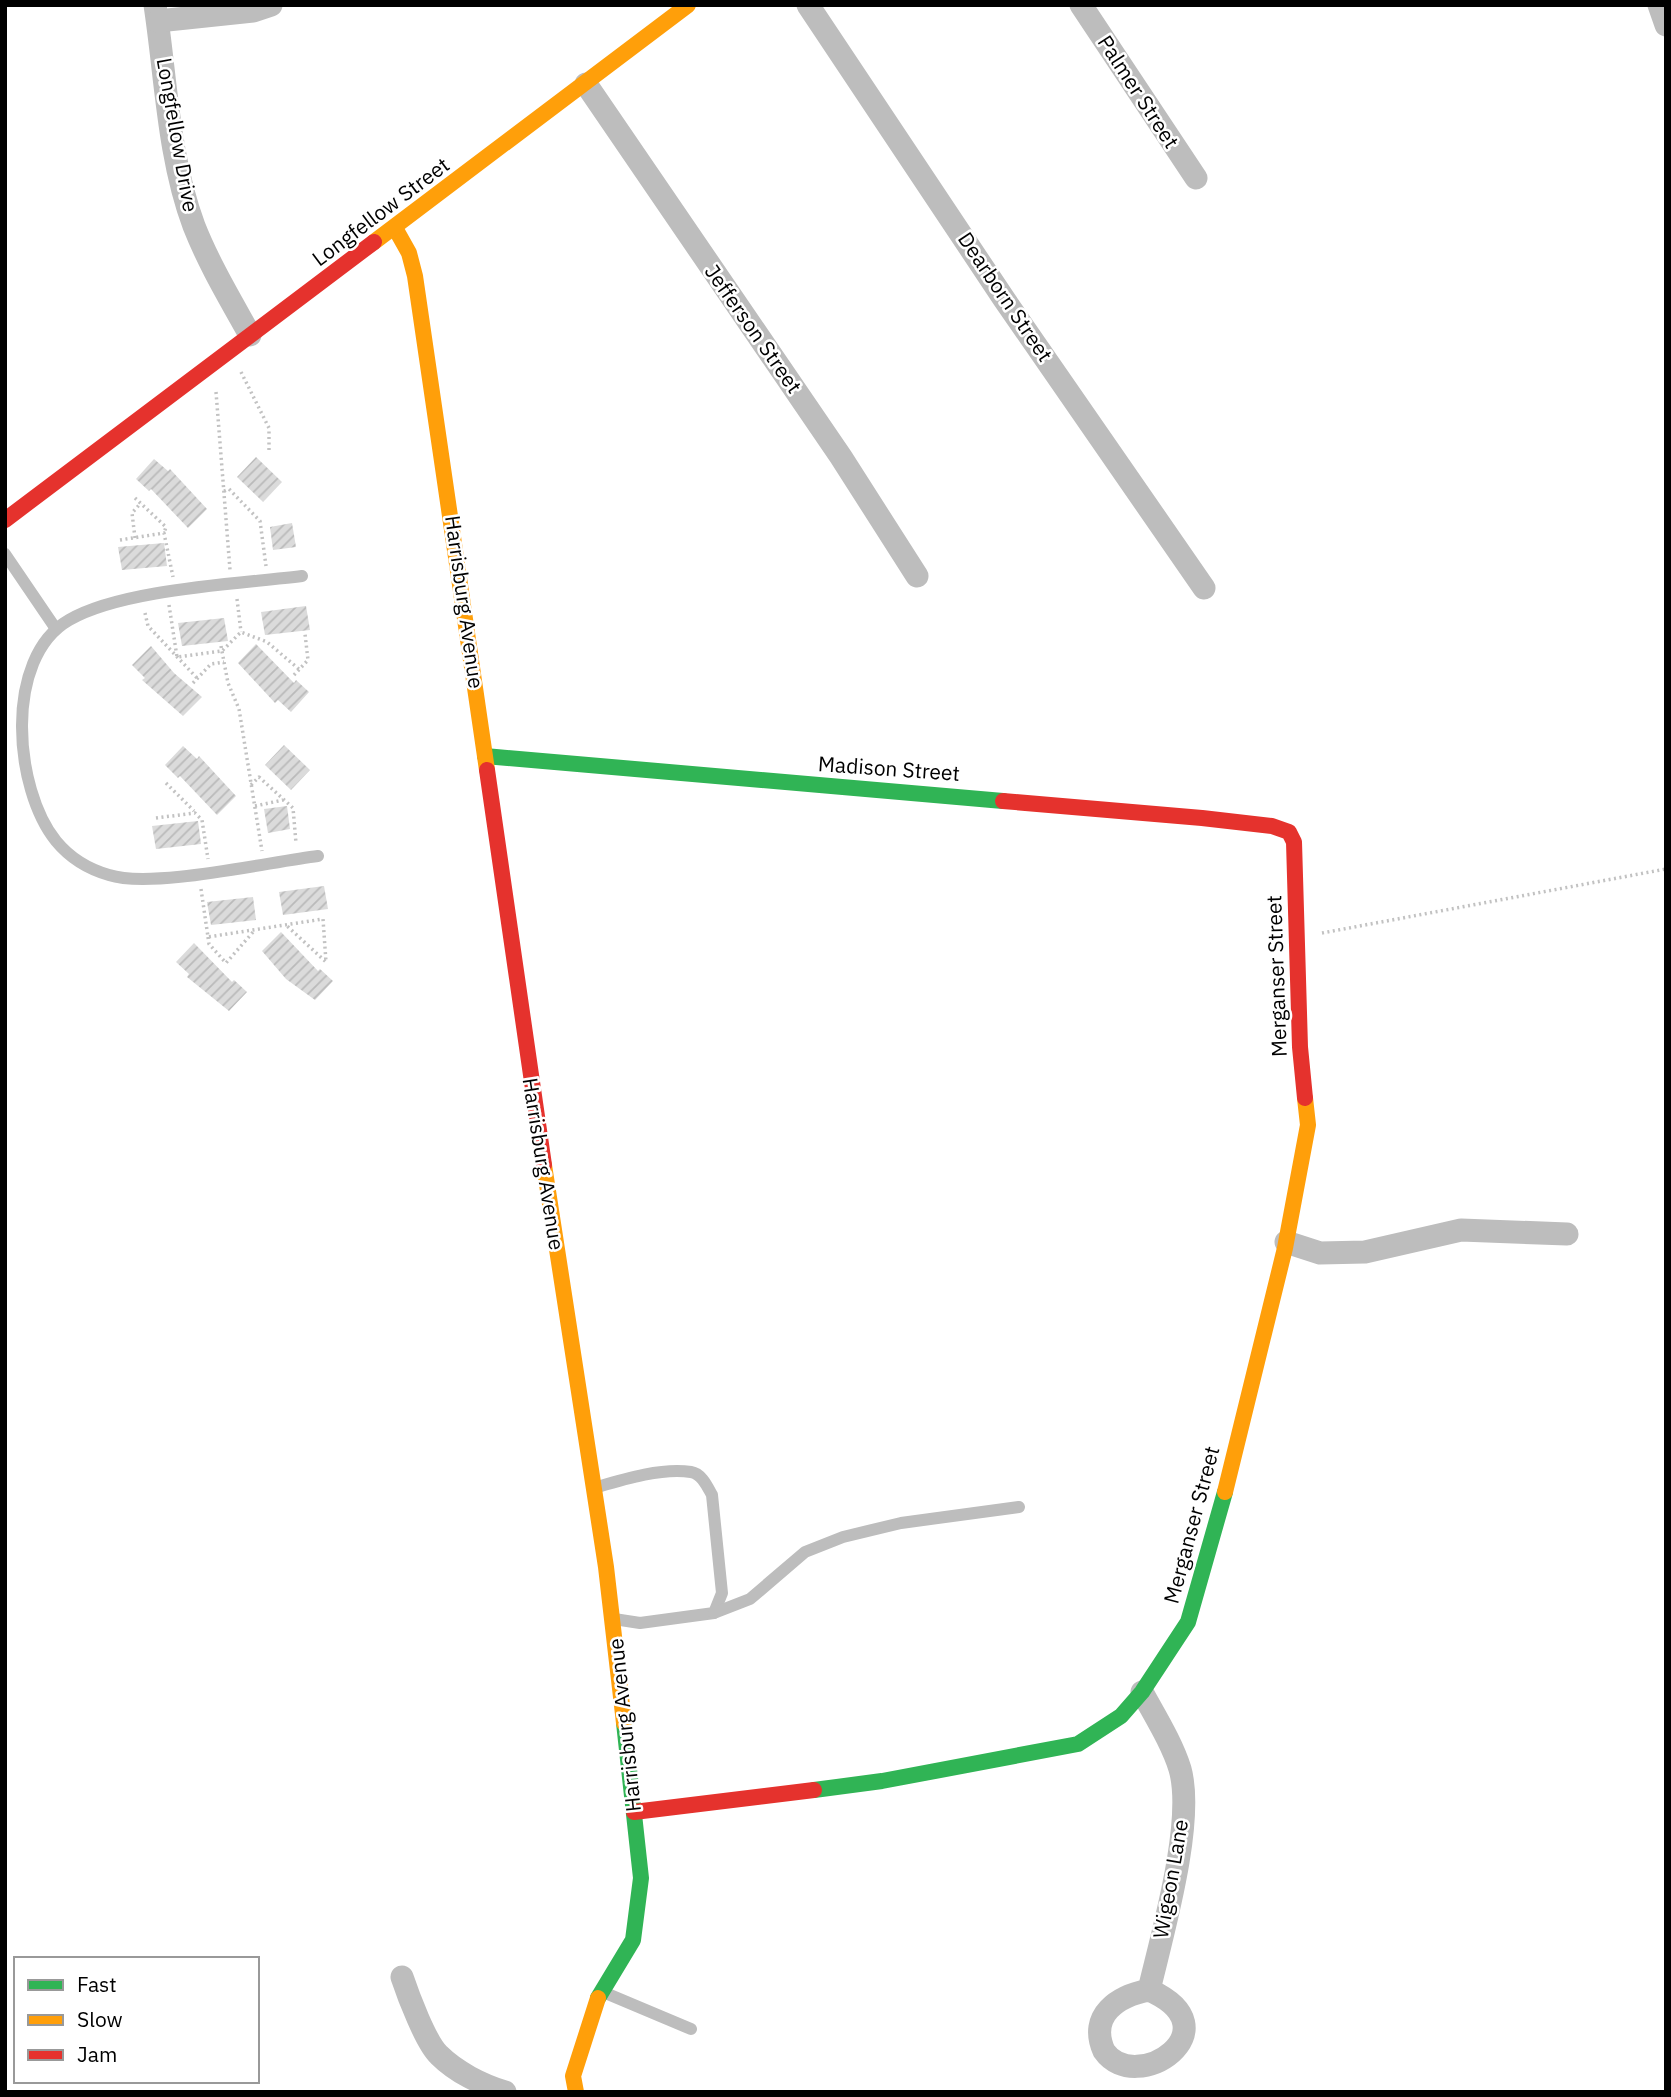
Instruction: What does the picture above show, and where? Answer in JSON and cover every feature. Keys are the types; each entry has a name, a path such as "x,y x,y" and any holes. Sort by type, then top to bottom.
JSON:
{"street":[{"path":"157,13 240,13 271,5"},
{"name":"Longfellow Street","path":"5,520 688,5"},
{"name":"Dearborn Street","path":"808,5 1004,299 1204,588"},
{"name":"Palmer Street","path":"1081,5 1196,178"},
{"path":"1659,5 1666,25"},
{"name":"Longfellow Drive","path":"157,13 174,141 193,224 213,269 250,335"},
{"name":"Jefferson Street","path":"586,84 841,457 917,576"},
{"name":"Harrisburg Avenue","path":"395,228 409,253 423,323 523,1030 613,1619 641,1878 633,1940 602,1992 573,2077 576,2092"},
{"name":"Madison Street","path":"485,756 1004,799 1249,823 1272,826 1289,832"},
{"name":"Merganser Street","path":"634,1812 882,1781 1078,1744 1121,1716 1142,1692 1188,1622 1208,1560 1286,1242 1308,1125 1300,1047 1294,842 1289,832"},
{"path":"1286,1242 1320,1253 1365,1252 1461,1230 1567,1234"},
{"name":"Wigeon Lane","path":"1142,1692 1180,1770 1183,1820 1174,1883 1149,1990"},
{"path":"402,1977 410,2000 438,2055 483,2085 505,2092"}],"lane":[{"path":"5,554 56,629"},
{"path":"302,576 141,597 105,604 69,620 56,629 35,660 23,704 21,726 27,777 43,820 56,841 71,856 90,868 129,880 318,856"},
{"path":"593,1488 642,1475 692,1472 705,1481 712,1495 722,1583 722,1593 714,1613"},
{"path":"613,1619 640,1623 714,1613 750,1599 805,1552 843,1537 924,1519 1018,1507"},
{"path":"602,1992 691,2029"}],"path":[{"path":"231,372 239,367 262,414 271,437 269,452"},
{"path":"216,384 223,491 241,632"},
{"path":"223,491 229,489 260,521 268,580"},
{"path":"135,498 166,527 164,533 177,657"},
{"path":"135,538 132,513 141,503"},
{"path":"120,540 164,533"},
{"path":"141,597 148,626 197,678"},
{"path":"177,657 222,648 241,632"},
{"path":"241,632 267,642 300,670"},
{"path":"294,676 308,660 304,634"},
{"path":"222,648 239,709 264,863"},
{"path":"193,683 211,664 224,662"},
{"path":"251,785 259,777 293,808 298,859"},
{"path":"166,783 202,820 209,944 226,963 255,930"},
{"path":"254,806 284,800"},
{"path":"156,818 195,813"},
{"path":"1296,938 1666,869"},
{"path":"208,937 323,919 326,962 286,925"}],"building":[{"path":"256,457 282,482 263,502 237,477"},
{"path":"154,459 168,471 170,469 207,509 188,528 151,489 149,491 136,479"},
{"path":"292,523 296,547 273,550 270,527"},
{"path":"164,543 167,566 122,570 118,547"},
{"path":"306,606 310,630 265,635 261,612"},
{"path":"224,618 228,641 182,646 178,623"},
{"path":"256,644 294,683 296,680 309,692 291,712 278,700 275,703 238,663"},
{"path":"151,646 174,673 202,697 183,716 142,680 145,678 132,665"},
{"path":"284,745 310,770 291,790 265,765"},
{"path":"183,746 197,759 199,756 236,796 217,815 180,776 178,778 165,765"},
{"path":"287,806 290,829 268,833 264,809"},
{"path":"198,821 201,844 156,849 152,826"},
{"path":"324,886 328,909 283,915 279,892"},
{"path":"253,897 256,920 211,925 207,902"},
{"path":"281,932 318,971 320,969 333,981 315,1000 286,979 262,951"},
{"path":"194,943 232,982 234,980 247,992 229,1011 187,977 189,974 176,962"}],"traffic: fast":[{"path":"485,756 1003,801"},
{"path":"814,1790 882,1781 1078,1744 1121,1716 1142,1692 1188,1622 1225,1492"},
{"path":"598,1998 633,1940 641,1878 624,1723"}],"traffic: slow":[{"path":"374,242 688,5"},
{"path":"395,228 409,253 415,276 487,770"},
{"path":"1225,1492 1285,1248 1308,1125 1305,1098"},
{"path":"544,1165 606,1567 624,1723"},
{"path":"576,2092 573,2076 598,1998"}],"traffic: jam":[{"path":"5,520 374,242"},
{"path":"487,770 544,1165"},
{"path":"1003,801 1202,818 1272,826 1289,832 1294,842 1300,1047 1305,1098"},
{"path":"634,1812 814,1790"}]}
